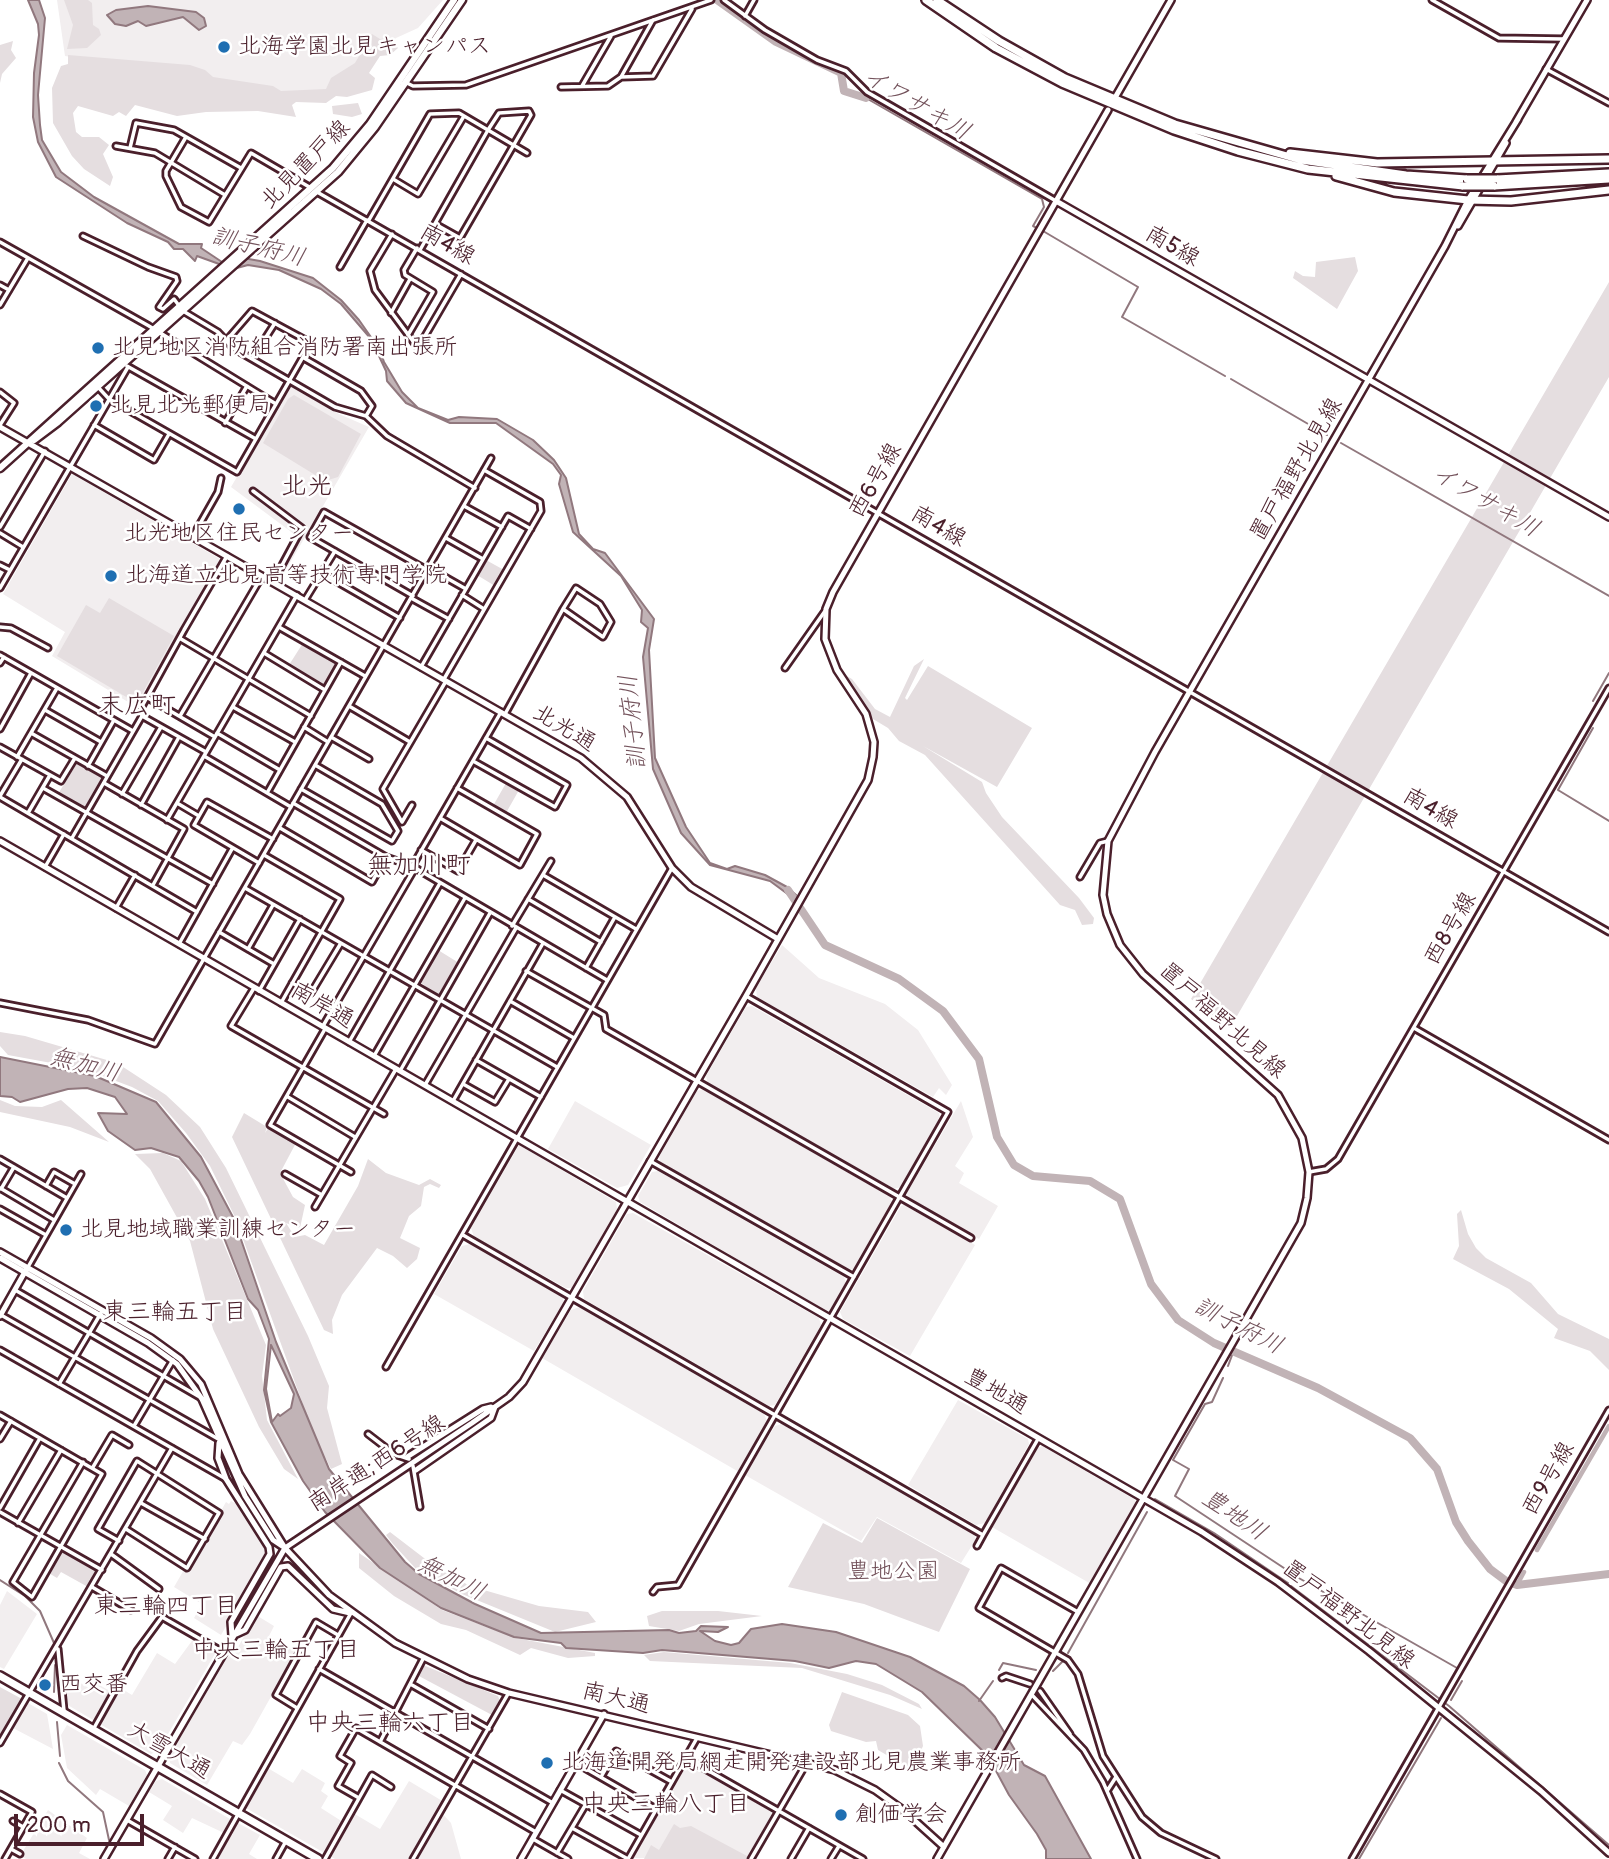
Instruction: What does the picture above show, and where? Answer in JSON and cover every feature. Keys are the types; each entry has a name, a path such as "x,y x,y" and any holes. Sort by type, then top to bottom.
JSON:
{"highway":[{"path":"926,0 996,48 1102,103 1238,151 1394,192 1511,201 1609,190"},
{"path":"937,0 999,41 1075,82 1175,124 1241,144 1341,167 1465,182"},
{"path":"1241,144 1377,163 1609,159"},
{"path":"1308,169 1465,182 1609,179"},
{"path":"1495,182 1609,173"},
{"name":"大雪大通","path":"0,1676 318,1859"}],"main road":[{"name":"北見置戸線","path":"403,80 454,0"},
{"name":"北見置戸線","path":"0,468 50,429 96,384 124,363 154,332 315,190 352,147 462,0"}],"street":[{"path":"403,80 413,86 466,85 708,0"},
{"name":"南5線","path":"724,0 817,60 846,71 867,92 1609,517"},
{"path":"745,16 754,0"},
{"path":"1116,96 1171,0"},
{"path":"1432,0 1499,38 1564,39"},
{"name":"置戸福野北見線","path":"1587,0 1190,691 1108,841 1103,895 1120,945 1143,974 1278,1095 1302,1138 1309,1172 1301,1223 1145,1497 1287,1589 1440,1704 1609,1853"},
{"path":"621,77 653,76 693,7"},
{"path":"561,87 608,86 621,77 653,20"},
{"path":"582,86 611,35"},
{"path":"1546,69 1609,103"},
{"name":"西6号線","path":"778,939 868,780 873,757 874,742 866,714 830,654 824,627 826,610 833,592 1108,110"},
{"path":"408,335 433,292 410,279 404,270 435,223 500,111 529,111 531,115 460,238 435,223"},
{"path":"340,267 430,114 464,116 527,153"},
{"path":"393,179 418,194 464,116"},
{"path":"130,148 136,123 174,130 241,168 209,222 181,207 166,176 186,137"},
{"path":"116,146 155,153 225,195"},
{"name":"南4線","path":"241,168 250,153 1609,932"},
{"path":"392,234 370,271 375,290 418,348 461,274"},
{"path":"83,236 148,267 172,274 177,281 159,307 163,309 174,299 181,308 226,341 289,382 335,407 366,416 387,436 475,488"},
{"path":"0,242 276,404"},
{"path":"0,305 28,258"},
{"path":"391,313 410,279"},
{"path":"0,285 9,290"},
{"path":"96,384 109,398 237,472 311,343 253,311 226,341"},
{"path":"253,359 275,322"},
{"path":"303,358 361,391 372,406 366,416"},
{"path":"0,587 109,398 124,363 256,439"},
{"path":"225,423 247,386"},
{"path":"0,392 14,402 0,426"},
{"path":"94,425 154,460 170,434"},
{"name":"北光通","path":"0,426 503,713 603,774 627,797 672,868 702,895 778,939"},
{"path":"0,527 45,451"},
{"path":"0,1003 88,1020 155,1044 491,458"},
{"path":"412,806 402,822 383,789 541,511 540,502 485,470"},
{"path":"193,537 218,492 221,478"},
{"path":"253,491 302,528 273,582"},
{"path":"464,506 502,527"},
{"path":"449,619 310,537 324,512 466,590"},
{"path":"421,667 508,516 531,529"},
{"path":"0,533 23,547"},
{"path":"446,538 483,559"},
{"path":"305,600 335,551"},
{"path":"227,556 140,710 142,716 267,793 386,858 414,867 607,980"},
{"path":"0,565 10,570"},
{"path":"321,573 400,618"},
{"path":"180,716 262,576"},
{"path":"351,1172 270,1125 304,1068 323,1028 421,850 486,738 503,713 563,609 576,588 600,604 611,622 603,636 563,609"},
{"path":"462,595 485,609"},
{"path":"167,820 297,596"},
{"path":"785,668 816,620 826,610"},
{"path":"279,626 366,676"},
{"path":"0,627 11,628 48,649"},
{"path":"181,639 311,716"},
{"path":"264,653 326,690"},
{"path":"0,663 2,656 133,731"},
{"path":"267,793 341,662"},
{"path":"0,729 31,673"},
{"path":"57,688 0,797 197,912"},
{"name":"西8号線","path":"1309,1172 1326,1169 1338,1159 1609,688"},
{"path":"148,698 280,770"},
{"path":"349,706 410,742"},
{"path":"232,707 295,743"},
{"path":"45,710 102,742"},
{"path":"72,838 142,716"},
{"path":"88,765 114,720"},
{"path":"122,794 161,727"},
{"path":"304,727 369,759"},
{"path":"32,733 107,776"},
{"path":"141,805 179,737"},
{"path":"473,761 555,807 567,785 486,738"},
{"path":"0,747 61,781 75,758"},
{"path":"302,789 392,841 398,831 382,804 316,765"},
{"path":"29,813 50,775"},
{"path":"103,783 184,829 153,885"},
{"path":"43,788 213,884"},
{"path":"440,818 520,865 537,834 457,788"},
{"path":"259,863 194,825 207,802 273,839"},
{"path":"177,803 199,816"},
{"path":"279,828 372,882 386,858"},
{"path":"45,867 64,834"},
{"path":"421,850 458,871 476,840"},
{"name":"南岸通","path":"0,841 627,1202"},
{"path":"1080,877 1100,843 1108,841"},
{"path":"179,944 233,848"},
{"path":"264,855 340,899 281,1003"},
{"path":"425,1085 551,861"},
{"path":"386,1367 672,868"},
{"path":"116,908 135,875"},
{"path":"543,875 636,929"},
{"path":"349,1042 440,883"},
{"path":"245,888 558,1067"},
{"path":"374,1056 465,898"},
{"path":"528,900 601,942"},
{"path":"248,949 274,905"},
{"path":"315,1207 355,1137 441,1000 490,913"},
{"path":"586,968 615,917"},
{"path":"300,919 274,964 231,1026 384,1114"},
{"path":"219,932 274,964"},
{"path":"627,1202 778,939"},
{"path":"292,983 312,993 341,943"},
{"path":"453,1101 542,944"},
{"path":"526,971 604,1015 606,1030 971,1238"},
{"path":"653,1592 657,1587 678,1585 948,1112 746,996"},
{"path":"510,1001 574,1038"},
{"path":"1414,1028 1609,1140"},
{"path":"476,1060 541,1097"},
{"path":"463,1084 495,1102 509,1079"},
{"path":"287,1097 355,1137"},
{"path":"0,1159 67,1198"},
{"path":"650,1161 853,1277"},
{"path":"14,1167 1,1188 54,1220"},
{"path":"46,1186 54,1172 75,1184"},
{"path":"81,1174 0,1316 223,1440 218,1458 226,1479 269,1547 270,1554 231,1622 232,1636 245,1630 281,1567 288,1566 332,1609 351,1613 213,1859"},
{"path":"285,1174 322,1195"},
{"name":"南岸通;西6号線","path":"104,1859 285,1548 302,1534 495,1407 523,1382 627,1202"},
{"name":"豊地通","path":"627,1202 1145,1497"},
{"path":"0,1209 46,1235"},
{"path":"463,1236 983,1535"},
{"name":"南大通","path":"0,1252 175,1357 201,1384 234,1477 258,1519 274,1540 351,1613 424,1659 468,1679 509,1692 807,1761 835,1770 875,1790 903,1810 944,1847"},
{"name":"南大通","path":"0,1258 27,1270"},
{"path":"15,1290 202,1399"},
{"path":"59,1384 101,1313"},
{"path":"0,1350 226,1479"},
{"path":"134,1426 175,1357"},
{"name":"南大通","path":"175,1357 202,1399 223,1440"},
{"path":"368,1434 394,1454 408,1458 483,1409 495,1407 491,1418 415,1468 414,1483 420,1507"},
{"name":"西9号線","path":"1352,1859 1609,1410"},
{"path":"0,1415 83,1462 103,1474 32,1597 13,1582 83,1462"},
{"path":"0,1439 10,1421"},
{"path":"93,1468 112,1435 129,1445"},
{"path":"977,1546 1039,1437"},
{"path":"40,1438 0,1510 102,1570"},
{"path":"0,1743 172,1448"},
{"path":"18,1523 61,1450"},
{"path":"120,1541 98,1529 137,1461 218,1509 205,1539 187,1568 126,1529"},
{"path":"937,1859 1145,1497"},
{"path":"141,1503 205,1539"},
{"path":"111,1554 159,1590"},
{"path":"1079,1612 1002,1568 979,1608 1068,1660 1078,1674 1093,1733 1138,1812 1151,1826 1216,1859"},
{"path":"92,1587 131,1610"},
{"path":"93,1729 137,1651 162,1617 223,1652"},
{"path":"297,1708 276,1695 316,1622 338,1635"},
{"path":"58,1647 64,1713"},
{"path":"380,1742 424,1659"},
{"path":"319,1669 553,1803"},
{"path":"1002,1678 1006,1676 1030,1684"},
{"path":"412,1685 489,1729"},
{"path":"1040,1691 1070,1729 1070,1736"},
{"path":"413,1859 509,1692"},
{"path":"1030,1697 1084,1750 1107,1791 1138,1859"},
{"path":"521,1859 604,1714"},
{"path":"359,1798 338,1786 351,1763 340,1756 356,1728 536,1832"},
{"path":"572,1828 628,1859 698,1736"},
{"path":"601,1777 616,1751 672,1782"},
{"path":"686,1758 863,1859"},
{"path":"751,1859 807,1761"},
{"path":"576,1763 656,1809"},
{"path":"325,1859 372,1775 391,1787"},
{"path":"1107,1791 1116,1777"},
{"path":"560,1790 641,1836"},
{"path":"0,1794 32,1812 11,1849 2,1859"},
{"path":"557,1853 586,1804"},
{"path":"127,1820 195,1859"},
{"path":"13,1821 23,1827"},
{"path":"791,1859 809,1828"},
{"path":"532,1839 568,1859"},
{"path":"276,1859 286,1841"},
{"path":"831,1859 839,1845"},
{"path":"168,1859 175,1847"},
{"path":"11,1849 20,1854"}],"shaded area":[{"name":"訓子府川","path":"28,0 39,0 45,18 38,95 40,125 42,140 61,172 94,197 179,244 202,244 201,248 222,262 243,258 313,278 341,300 359,320 380,350 402,392 418,408 448,420 459,417 497,419 533,440 554,460 566,478 579,534 593,549 605,553 654,619 649,650 655,758 686,827 710,863 727,869 735,866 765,875 787,887 796,895 793,898 770,881 710,865 681,833 653,769 643,657 648,628 641,622 642,610 621,576 573,532 559,484 561,475 553,464 496,423 450,423 406,403 387,381 386,371 371,339 341,304 321,289 279,270 248,265 233,269 197,256 195,261 183,249 174,249 168,242 127,223 56,177 38,142 33,117 34,73 39,35 38,24"},
{"name":"北海学園北見キャンパス","path":"57,0 443,0 418,28 396,38 327,92 280,92 65,56"},
{"path":"148,6 196,12 204,18 206,26 199,30 183,17 146,26 138,21 126,26 115,24 107,15 116,10"},
{"path":"291,385 339,414 369,427 280,580 272,576 294,534 231,487"},
{"name":"北海道立北見高等技術専門学院","path":"72,474 220,559 138,708 52,656 65,632 3,594"},
{"path":"782,945 819,978 885,1004 918,1030 952,1085 946,1095 939,1088 933,1097 757,997 756,988"},
{"path":"752,1006 939,1113 940,1119 901,1187 893,1189 708,1084 706,1076 746,1007"},
{"path":"0,1057 95,1076 156,1102 201,1157 234,1219 276,1342 329,1469 405,1562 419,1574 475,1604 541,1633 669,1630 679,1633 696,1631 701,1626 728,1627 718,1632 700,1631 715,1641 731,1645 739,1643 751,1629 782,1624 836,1632 910,1657 964,1686 980,1700 995,1717 1024,1765 1045,1776 1091,1859 1046,1859 1046,1850 1037,1834 1009,1795 988,1756 922,1692 876,1664 856,1661 829,1668 795,1661 662,1650 643,1653 566,1648 561,1643 514,1637 441,1608 380,1568 325,1512 303,1481 271,1422 264,1390 269,1339 258,1310 248,1299 208,1197 199,1181 179,1157 151,1148 135,1150 108,1131 98,1113 127,1114 115,1097 87,1088 68,1089 20,1102 12,1097 0,1096","holes":["271,1345 294,1394 291,1408 280,1416 278,1414 272,1422 266,1389"]},
{"path":"703,1089 890,1197 892,1202 853,1269 847,1270 661,1164 659,1157 697,1091"},
{"path":"575,1101 651,1145 628,1185 617,1188 548,1149"},
{"path":"961,1101 973,1137 955,1166 964,1173 959,1183 998,1206 979,1239 908,1198 907,1193"},
{"path":"519,1145 616,1202 617,1209 573,1288 566,1288 474,1237 471,1228"},
{"path":"658,1171 844,1277 846,1283 830,1310 826,1311 640,1202 638,1196 652,1172"},
{"path":"904,1205 975,1245 910,1356 843,1319 840,1312"},
{"path":"633,1213 819,1318 821,1325 775,1405 769,1406 584,1299 583,1291 627,1214"},
{"path":"470,1244 562,1296 564,1302 534,1351 434,1294 462,1246"},
{"path":"580,1307 764,1414 767,1421 739,1472 542,1358 571,1310"},
{"path":"958,1400 1028,1439 1029,1444 985,1523 976,1525 908,1485"},
{"path":"782,1424 973,1533 976,1539 961,1563 877,1517 861,1541 745,1475 775,1426"},
{"path":"1042,1446 1134,1499 1137,1504 1091,1584 992,1527 1038,1448"},
{"path":"231,1501 237,1504 268,1554 221,1635 194,1618 202,1604 174,1587 185,1568 188,1569 226,1502 229,1504"},
{"path":"7,1591 37,1614 4,1669 0,1667 0,1605"},
{"path":"256,1615 274,1626 269,1636 296,1652 250,1734 242,1745 233,1741 207,1785 170,1763 169,1757 227,1658 237,1649"},
{"path":"194,1638 216,1652 158,1751 151,1754 66,1704 64,1673 92,1690 96,1683 115,1694 119,1687 132,1695 157,1653 175,1664"},
{"path":"28,1703 47,1714 53,1749 13,1728"},
{"path":"67,1725 145,1770 147,1775 129,1806 100,1789 96,1795 67,1768 61,1735"},
{"path":"687,1762 773,1812 746,1859 632,1858"},
{"path":"266,1767 293,1783 302,1769 325,1783 321,1791 328,1796 321,1808 346,1824 353,1813 380,1829 409,1781 444,1802 439,1810 451,1823 461,1859 335,1859 246,1808 244,1805"},
{"path":"162,1779 230,1819 224,1833 192,1818 183,1833 163,1820 172,1806 149,1792 156,1781"},
{"path":"48,1810 87,1838 79,1853 90,1859 26,1859 20,1856"},
{"path":"238,1823 260,1835 249,1854 257,1859 215,1859"}],"green space":[{"path":"64,0 88,0 92,3 93,25 99,29 101,35 87,48 67,49 73,25"},
{"path":"372,34 380,39 389,38 398,48 390,55 380,56 369,73 375,78 372,90 347,97 336,96 326,103 296,102 292,105 296,117 258,111 206,112 177,116 135,105 126,116 119,112 113,116 78,106 73,113 76,132 82,137 99,137 109,145 103,154 113,177 110,186 84,169 72,156 53,123 52,88 61,66 68,64 68,55 190,65 205,70 213,77 273,86 281,91 326,89 331,78 355,63"},
{"path":"13,41 11,50 16,58 2,74 0,83 0,45"},
{"path":"358,103 362,114 352,117 333,114 332,106"},
{"path":"1355,257 1358,271 1337,309 1293,278 1295,271 1303,276 1315,277 1316,262"},
{"path":"1609,282 1609,377 1230,1028 1191,999"},
{"path":"294,395 361,434 338,477 325,481 263,443 288,399"},
{"path":"486,560 504,570 495,586 477,575"},
{"path":"109,598 174,636 142,694 128,698 57,656 86,605 100,613"},
{"path":"303,643 337,663 324,685 289,665"},
{"path":"924,659 905,698 907,700 928,666 1032,728 997,787 923,746 982,782 1002,817 1079,898 1094,918 1093,924 1082,925 1075,910 1060,905 925,755 899,741 888,728 873,719 843,674 852,679 875,709 890,717 914,666"},
{"path":"77,763 102,777 86,808 58,794"},
{"path":"506,783 519,790 506,813 493,806"},
{"path":"438,950 459,963 438,996 420,982"},
{"path":"0,1032 25,1036 117,1063 166,1095 200,1127 226,1168 308,1336 329,1386 327,1408 342,1464 331,1469 314,1435 235,1217 210,1166 186,1133 158,1101 132,1087 84,1069 8,1055 0,1046"},
{"path":"0,1100 15,1106 42,1107 61,1100 109,1142 70,1127 0,1112"},
{"path":"244,1113 267,1127 265,1133 270,1125 297,1141 280,1173 293,1197 305,1205 300,1228 286,1223 295,1237 305,1235 324,1245 358,1186 368,1159 386,1173 419,1185 430,1179 441,1185 439,1188 430,1184 424,1187 421,1206 409,1216 400,1238 420,1248 417,1259 407,1268 393,1256 377,1248 342,1295 332,1320 333,1334 324,1330 232,1137"},
{"path":"163,1153 181,1161 205,1199 266,1345 262,1376 267,1420 298,1479 284,1469 259,1427 213,1329 190,1241 150,1169 135,1154"},
{"path":"1461,1210 1468,1234 1486,1258 1531,1283 1558,1314 1609,1339 1609,1370 1590,1351 1554,1338 1558,1329 1509,1289 1453,1259 1459,1246 1457,1214"},
{"name":"豊地公園","path":"877,1518 970,1569 939,1632 864,1604 788,1587 823,1523 862,1543"},
{"path":"390,1532 437,1568 470,1586 539,1606 588,1612 596,1622 555,1632 462,1594 417,1570 386,1535"},
{"path":"60,1549 97,1571 88,1587 61,1572 57,1578 47,1572"},
{"path":"359,1553 442,1610 516,1638 595,1653 595,1656 568,1658 531,1648 520,1655 466,1630 441,1624 394,1596 359,1568"},
{"path":"662,1611 718,1611 762,1616 699,1624 679,1631 649,1626 647,1616"},
{"path":"664,1652 790,1663 847,1674 882,1685 919,1704 922,1709 890,1695 802,1668 650,1661 644,1655"},
{"path":"423,1665 498,1696 500,1701 492,1715 417,1675"},
{"path":"0,1687 22,1699 0,1736"},
{"path":"842,1692 908,1715 920,1726 923,1746 912,1770 878,1750 876,1741 866,1742 831,1731 829,1725"},
{"path":"674,1824 680,1828 691,1826 747,1856 746,1859 644,1859 651,1845 659,1850"}],"waterway":[{"name":"イワサキ川","path":"717,0 776,42 841,73 844,91 866,98"},
{"name":"イワサキ川","path":"866,98 1042,199 1044,207 1033,226 1035,227"},
{"name":"イワサキ川","path":"1043,231 1138,287 1122,317 1225,376"},
{"name":"イワサキ川","path":"1231,379 1327,435"},
{"name":"イワサキ川","path":"1341,443 1609,596"},
{"name":"イワサキ川","path":"1593,701 1609,673"},
{"name":"イワサキ川","path":"1593,728 1558,790 1609,821"},
{"name":"訓子府川","path":"788,890 825,945 899,979 943,1011 979,1059 997,1137 1014,1165 1033,1176 1090,1181 1120,1199 1151,1284 1178,1320 1214,1343 1318,1388 1410,1438 1437,1469 1456,1522 1468,1541 1490,1569 1506,1581 1517,1585 1609,1574"},
{"name":"豊地川","path":"1228,1366 1234,1350"},
{"name":"豊地川","path":"1223,1378 1212,1402 1205,1404 1173,1460 1189,1469 1175,1496 1293,1574"},
{"path":"1537,1550 1609,1426"},
{"path":"1155,1499 1214,1533 1288,1583"},
{"path":"1068,1653 1147,1512"},
{"path":"1517,1585 1524,1572"},
{"name":"豊地川","path":"1297,1577 1457,1668"},
{"path":"0,1580 25,1596 40,1611 54,1643"},
{"name":"豊地川","path":"1291,1586 1449,1706 1609,1845"},
{"path":"1053,1671 1063,1661"},
{"path":"999,1670 1003,1663 1036,1670"},
{"path":"54,1692 55,1665"},
{"path":"979,1701 993,1681"},
{"name":"豊地川","path":"1451,1700 1462,1681"},
{"name":"豊地川","path":"1359,1859 1441,1718"},
{"path":"57,1722 60,1756"},
{"path":"59,1763 68,1781 103,1812 109,1840"}],"place":[{"name":"北海学園北見キャンパス","path":"224,47"},
{"name":"北見地区消防組合消防署南出張所","path":"98,348"},
{"name":"北見北光郵便局","path":"96,406"},
{"name":"北光地区住民センター","path":"239,509"},
{"name":"北海道立北見高等技術専門学院","path":"111,576"},
{"name":"北見地域職業訓練センター","path":"66,1230"},
{"name":"西交番","path":"45,1685"},
{"name":"北海道開発局網走開発建設部北見農業事務所","path":"547,1763"},
{"name":"創価学会","path":"841,1815"}],"district":[{"name":"北光","path":"307,487"},
{"name":"末広町","path":"137,706"},
{"name":"無加川町","path":"419,866"},
{"name":"東三輪五丁目","path":"175,1313"},
{"name":"東三輪四丁目","path":"166,1607"},
{"name":"中央三輪五丁目","path":"276,1651"},
{"name":"中央三輪六丁目","path":"390,1724"},
{"name":"中央三輪八丁目","path":"666,1805"}],"water label":[{"name":"無加川","path":"85,1066"},
{"name":"無加川","path":"451,1579"}]}
